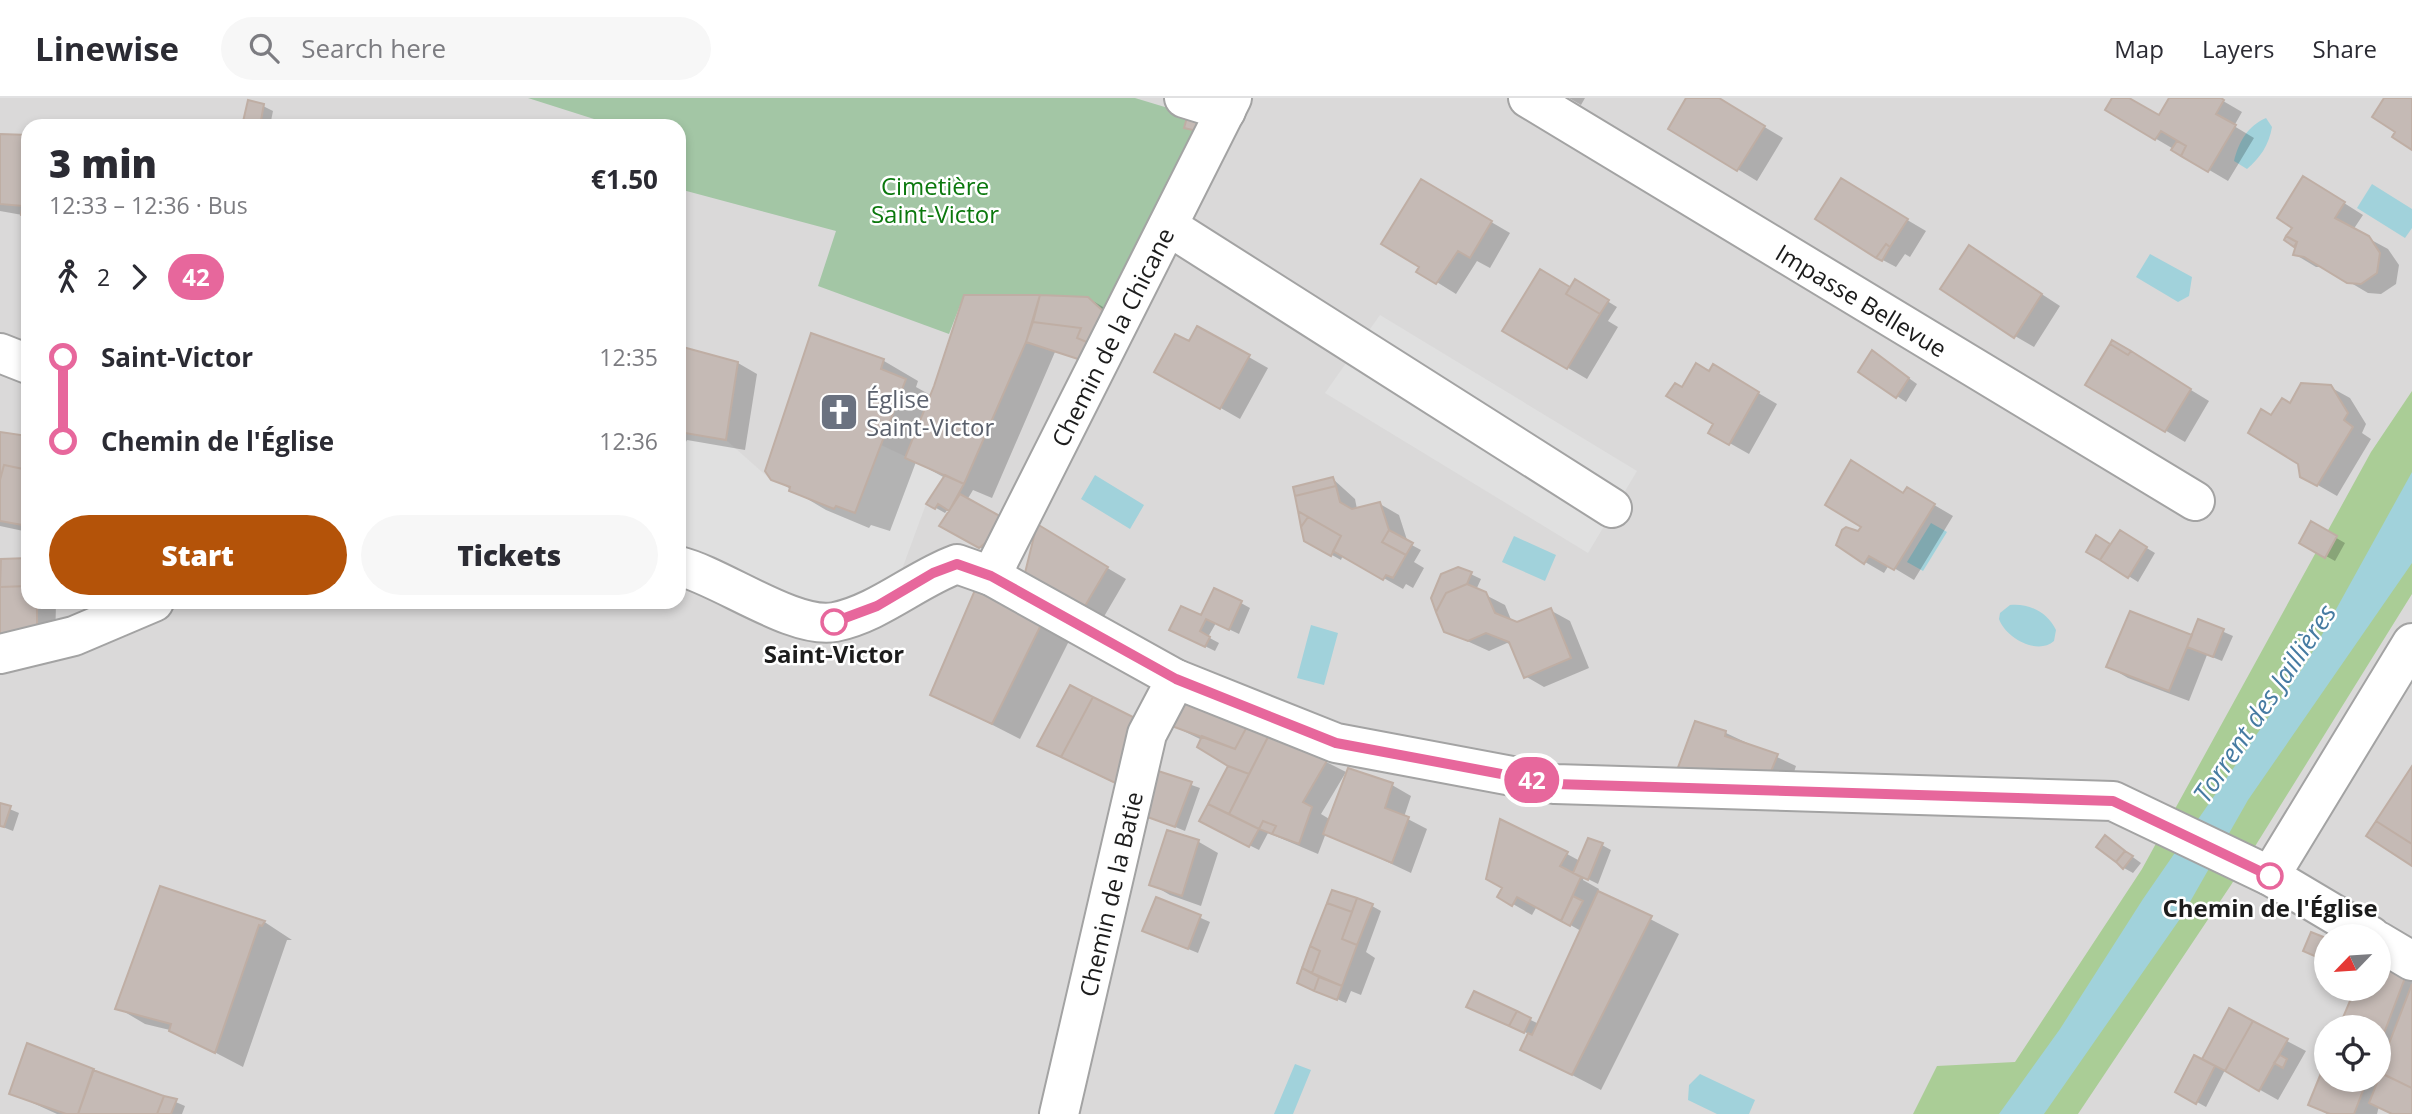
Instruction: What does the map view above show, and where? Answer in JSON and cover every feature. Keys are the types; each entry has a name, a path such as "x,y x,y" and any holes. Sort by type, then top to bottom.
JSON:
{"street":[{"path":"1184,98 1229,104"},
{"name":"Impasse Bellevue","path":"1528,98 2195,501"},
{"name":"Chemin de la Chicane","path":"991,576 1229,104"},
{"path":"1168,226 1612,508"},
{"path":"0,353 21,361"},
{"path":"686,569 803,621 834,622 877,606 933,573 957,564 991,576 1176,679 1336,743 1555,784 2113,801 2258,871 2350,924"},
{"path":"0,654 74,636 138,609"},
{"path":"2258,871 2412,643"},
{"name":"Chemin de la Batie","path":"1059,1114 1147,734 1176,679"},
{"path":"2391,949 2412,961"}],"shaded area":[{"path":"0,98 2412,98 2412,1114 0,1114"},
{"path":"1380,315 1637,471 1588,553 1325,393"},
{"path":"686,433 726,440 771,480 790,487 789,491 834,509 836,506 854,513 881,445 945,475 926,504 901,572 884,589 818,607 714,566 686,549"}],"green space":[{"name":"Cimetière Saint-Victor","path":"528,98 1135,98 1188,114 1197,131 1104,312 1088,297 964,295 949,334 818,286 836,231 686,191 686,119 594,119"},
{"path":"2412,391 2412,594 2231,885 2078,1114 1913,1114 1937,1066 2015,1062 2142,869 2371,452"}],"water":[{"path":"2266,118 2272,127 2269,140 2260,156 2247,169 2234,161 2239,147 2249,130"},
{"path":"2372,184 2412,209 2412,228 2405,238 2357,208"},
{"path":"2150,254 2192,277 2189,296 2178,302 2136,277"},
{"path":"2412,472 2412,563 2248,800 2182,916 2044,1114 1999,1114 2060,1029 2143,899 2308,660"},
{"path":"1095,475 1144,505 1130,529 1081,499"},
{"path":"1931,523 1947,532 1923,571 1907,562"},
{"path":"1514,536 1556,555 1545,581 1502,562"},
{"path":"2010,605 2024,606 2043,614 2056,630 2054,641 2039,646 2015,638 2002,626 1999,619 2000,613"},
{"path":"1311,625 1338,633 1324,685 1297,678"},
{"path":"1295,1064 1311,1070 1293,1114 1274,1114"},
{"path":"1700,1074 1755,1100 1749,1114 1717,1114 1688,1100 1689,1085"}],"building":[{"path":"1686,98 1719,98 1765,126 1737,171 1668,129"},
{"path":"2112,98 2129,98 2159,115 2169,98 2221,98 2224,100 2216,114 2236,125 2208,172 2181,156 2186,146 2161,131 2155,140 2105,110"},
{"path":"2384,98 2412,98 2412,150 2392,137 2395,132 2372,117"},
{"path":"248,100 264,104 261,119 244,119"},
{"path":"1188,114 1202,118 1197,131 1184,128"},
{"path":"0,134 21,135 21,206 0,204"},
{"path":"2177,141 2186,146 2181,156 2171,150"},
{"path":"2303,176 2345,202 2335,218 2369,236 2380,253 2377,273 2361,284 2347,283 2304,257 2293,255 2297,242 2286,236 2292,228 2277,218"},
{"path":"1841,178 1908,219 1890,247 1886,244 1876,258 1815,219"},
{"path":"1421,179 1492,221 1470,258 1458,251 1436,284 1416,272 1419,267 1381,244"},
{"path":"2286,236 2297,242 2294,247 2284,240"},
{"path":"1886,244 1890,247 1882,261 1876,258"},
{"path":"1969,245 2042,294 2014,338 1940,289"},
{"path":"1540,269 1570,287 1566,294 1600,314 1567,369 1502,331"},
{"path":"1575,279 1609,300 1600,314 1566,294"},
{"path":"964,295 1040,295 1026,342 964,484 905,458 934,386"},
{"path":"1040,295 1088,297 1104,312 1089,343 1077,338 1081,328 1033,322"},
{"path":"1033,322 1081,328 1077,338 1089,343 1081,360 1026,342"},
{"path":"1197,326 1250,355 1220,409 1154,372 1175,334 1189,341"},
{"name":"Église Saint-Victor","path":"811,333 884,359 881,369 906,379 855,513 836,506 834,509 789,491 790,487 771,480 765,471"},
{"path":"2112,340 2131,351 2128,355 2110,344"},
{"path":"2110,344 2128,355 2131,351 2191,389 2165,432 2085,385"},
{"path":"686,348 738,362 726,440 686,433"},
{"path":"1872,350 1909,378 1896,398 1858,372"},
{"path":"1696,363 1709,371 1713,364 1759,392 1729,445 1708,433 1713,424 1666,396 1675,383 1682,387"},
{"path":"2301,383 2331,385 2348,413 2344,420 2353,427 2317,486 2300,477 2298,464 2248,433 2261,409 2271,415 2282,398 2290,403"},
{"path":"0,432 21,435 21,469 4,465 0,480"},
{"path":"1851,460 1903,493 1907,487 1935,504 1894,570 1869,556 1864,564 1836,545 1846,527 1858,531 1861,527 1825,505"},
{"path":"4,465 21,469 21,525 0,521 0,480"},
{"path":"945,475 964,484 949,511 938,504 935,509 926,504"},
{"path":"1333,477 1336,486 1295,496 1293,487"},
{"path":"1336,486 1340,502 1352,509 1380,502 1389,530 1382,542 1406,555 1393,578 1386,575 1383,580 1333,551 1341,536 1298,511 1295,496"},
{"path":"960,494 1007,520 1002,530 979,548 939,526"},
{"path":"1298,511 1308,517 1301,527"},
{"path":"1308,517 1341,536 1331,556 1304,541 1301,527"},
{"path":"2311,521 2337,536 2325,558 2299,543"},
{"path":"1037,524 1108,567 1082,611 1024,577"},
{"path":"1389,530 1413,543 1406,555 1382,542"},
{"path":"2120,530 2147,547 2128,578 2100,560"},
{"path":"2096,535 2110,544 2100,560 2086,552"},
{"path":"21,558 21,586 0,587 1,559"},
{"path":"1458,567 1472,572 1467,584 1446,593 1436,612 1431,598 1441,574"},
{"path":"1467,584 1486,592 1495,613 1517,622 1551,608 1571,658 1524,678 1509,642 1486,633 1468,641 1444,632 1436,612 1446,593"},
{"path":"21,586 21,609 37,609 37,637 0,639 0,587"},
{"path":"1214,588 1242,601 1229,630 1206,619 1200,631 1210,637 1205,647 1169,630 1181,606 1201,615"},
{"path":"975,590 1042,623 992,724 930,695"},
{"path":"2130,611 2192,635 2169,691 2106,667"},
{"path":"2198,619 2224,629 2213,657 2187,647"},
{"path":"1070,685 1093,697 1061,757 1037,746"},
{"path":"1184,694 1250,721 1235,749 1166,724"},
{"path":"1093,697 1143,722 1126,788 1061,757"},
{"path":"1250,721 1271,731 1249,774 1228,766 1197,747 1202,736 1235,749"},
{"path":"1695,721 1726,731 1725,736 1778,754 1770,774 1676,773"},
{"path":"1271,731 1328,759 1303,802 1312,807 1299,844 1272,834 1276,826 1263,821 1259,829 1229,814"},
{"path":"1228,766 1249,774 1229,814 1208,804"},
{"path":"2412,766 2412,844 2376,821"},
{"path":"1348,768 1393,783 1385,808 1409,817 1392,863 1323,834"},
{"path":"1152,769 1192,782 1175,827 1142,815"},
{"path":"0,803 11,806 4,827 0,826"},
{"path":"1208,804 1259,829 1249,847 1199,821"},
{"path":"1500,819 1568,852 1560,866 1581,877 1561,921 1517,897 1512,906 1497,897 1502,888 1486,879"},
{"path":"1263,821 1276,826 1272,834 1259,829"},
{"path":"2376,821 2412,844 2412,866 2366,836"},
{"path":"1167,830 1199,840 1182,896 1149,885"},
{"path":"2105,835 2125,851 2116,862 2096,847"},
{"path":"1588,838 1603,843 1588,880 1573,873"},
{"path":"2125,851 2133,856 2123,869 2116,862"},
{"path":"160,886 265,921 262,926 259,925 215,1053 169,1031 171,1024 115,1009"},
{"path":"1332,890 1357,898 1352,912 1327,903"},
{"path":"1598,891 1652,916 1572,1075 1520,1050 1528,1033 1532,1035"},
{"path":"1573,896 1583,901 1570,926 1561,921"},
{"path":"1156,897 1201,915 1188,949 1142,931"},
{"path":"1357,898 1373,904 1357,945 1342,939"},
{"path":"1327,903 1352,912 1342,939 1357,945 1342,986 1312,973 1320,951 1310,946"},
{"path":"2311,932 2314,933 2314,956 2303,951"},
{"path":"1310,946 1320,951 1312,973 1302,968"},
{"path":"2391,963 2408,970 2391,1015 2344,1015 2350,1001 2391,1001"},
{"path":"1302,968 1319,977 1314,991 1297,983"},
{"path":"1319,977 1342,986 1337,1000 1314,991"},
{"path":"2412,984 2412,1088 2391,1078 2391,1038"},
{"path":"1474,991 1517,1011 1509,1026 1466,1007"},
{"path":"2229,1008 2253,1021 2225,1071 2202,1059"},
{"path":"1517,1011 1531,1018 1524,1033 1509,1026"},
{"path":"2253,1021 2288,1039 2259,1091 2225,1071"},
{"path":"27,1043 94,1069 78,1114 66,1114 9,1094"},
{"path":"2194,1055 2215,1066 2196,1104 2175,1092"},
{"path":"2280,1055 2287,1059 2283,1068 2274,1063"},
{"path":"93,1070 164,1096 157,1114 78,1114"},
{"path":"2391,1078 2412,1088 2412,1114 2392,1114 2369,1103 2373,1092 2391,1092"},
{"path":"2314,1090 2362,1092 2354,1114 2330,1114 2308,1105"},
{"path":"164,1096 177,1099 171,1114 157,1114"}],"bus line":[{"name":"42","path":"834,622 877,606 933,573 957,564 991,576 1176,679 1336,743 1555,784 2113,801 2270,876"}],"place":[{"name":"Église Saint-Victor","path":"839,412"},
{"name":"Saint-Victor","path":"834,622"},
{"name":"Chemin de l'Église","path":"2270,876"}],"water label":[{"name":"Torrent des Jaillières","path":"2264,703"}]}
